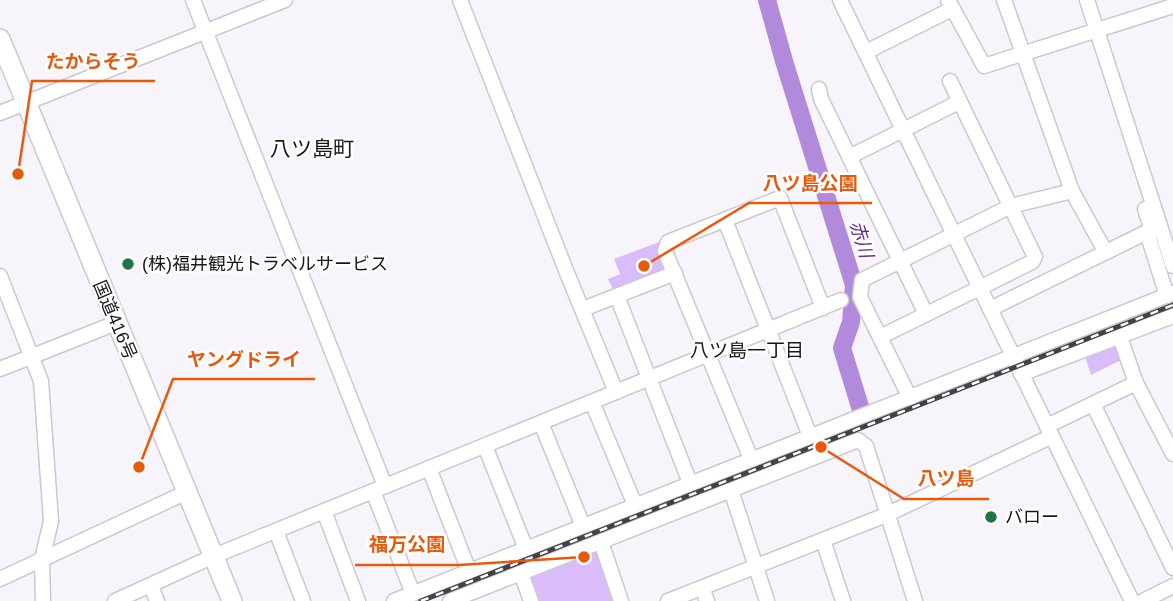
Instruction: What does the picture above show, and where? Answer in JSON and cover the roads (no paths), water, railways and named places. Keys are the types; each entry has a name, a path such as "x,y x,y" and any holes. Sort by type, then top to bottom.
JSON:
{"highway":[{"name":"国道416号","path":"0,39 232,601"}],"street":[{"path":"193,0 379,489 413,594"},
{"path":"0,113 285,0"},
{"path":"460,0 617,392"},
{"path":"840,0 1132,601"},
{"path":"1004,0 1072,191 1105,251"},
{"path":"1087,0 1173,266"},
{"path":"866,52 950,4 984,66 1173,6"},
{"path":"394,601 1014,358 1170,294 1109,95 1107,59"},
{"path":"1107,59 1125,89 1173,235"},
{"path":"880,337 1032,262 1035,257 950,81"},
{"path":"819,89 849,157 926,314"},
{"path":"849,157 959,102"},
{"path":"909,398 860,296 862,280 1011,206 1072,191"},
{"path":"751,459 665,250 668,242 780,198 823,308"},
{"path":"725,220 810,436"},
{"path":"990,309 1149,231"},
{"path":"583,310 675,273"},
{"path":"0,276 41,381 51,521 42,560 43,601"},
{"path":"617,296 691,483"},
{"path":"115,601 214,556 841,300"},
{"path":"1021,374 1173,316"},
{"path":"0,369 116,323"},
{"path":"1120,337 1136,383 1173,454"},
{"path":"668,601 704,594 756,567 886,515 1136,383"},
{"path":"592,402 635,505"},
{"path":"1093,404 1173,568"},
{"path":"541,423 583,526"},
{"path":"450,601 858,440 866,446 915,601"},
{"path":"485,446 526,549"},
{"path":"429,468 469,571"},
{"path":"731,490 766,601"},
{"path":"0,576 42,560 187,492"},
{"path":"324,511 358,601"},
{"path":"276,531 303,601"},
{"path":"823,540 844,601"},
{"path":"601,542 621,601"},
{"path":"521,573 531,601"},
{"path":"151,586 157,601"},
{"path":"1143,601 1173,586"}],"waterway":[{"name":"赤川","path":"767,0 854,285 851,322 842,348 861,410"}],"railway":[{"path":"421,601 1173,305"}],"place":[{"name":"たからそう","path":"18,174"},
{"name":"(株)福井観光トラベルサービス","path":"128,264"},
{"name":"八ツ島公園","path":"644,266"},
{"name":"八ツ島","path":"821,447"},
{"name":"ヤングドライ","path":"139,467"},
{"name":"バロー","path":"991,517"},
{"name":"福万公園","path":"584,557"}],"district":[{"name":"八ツ島町","path":"312,149"},
{"name":"八ツ島一丁目","path":"747,350"}]}
